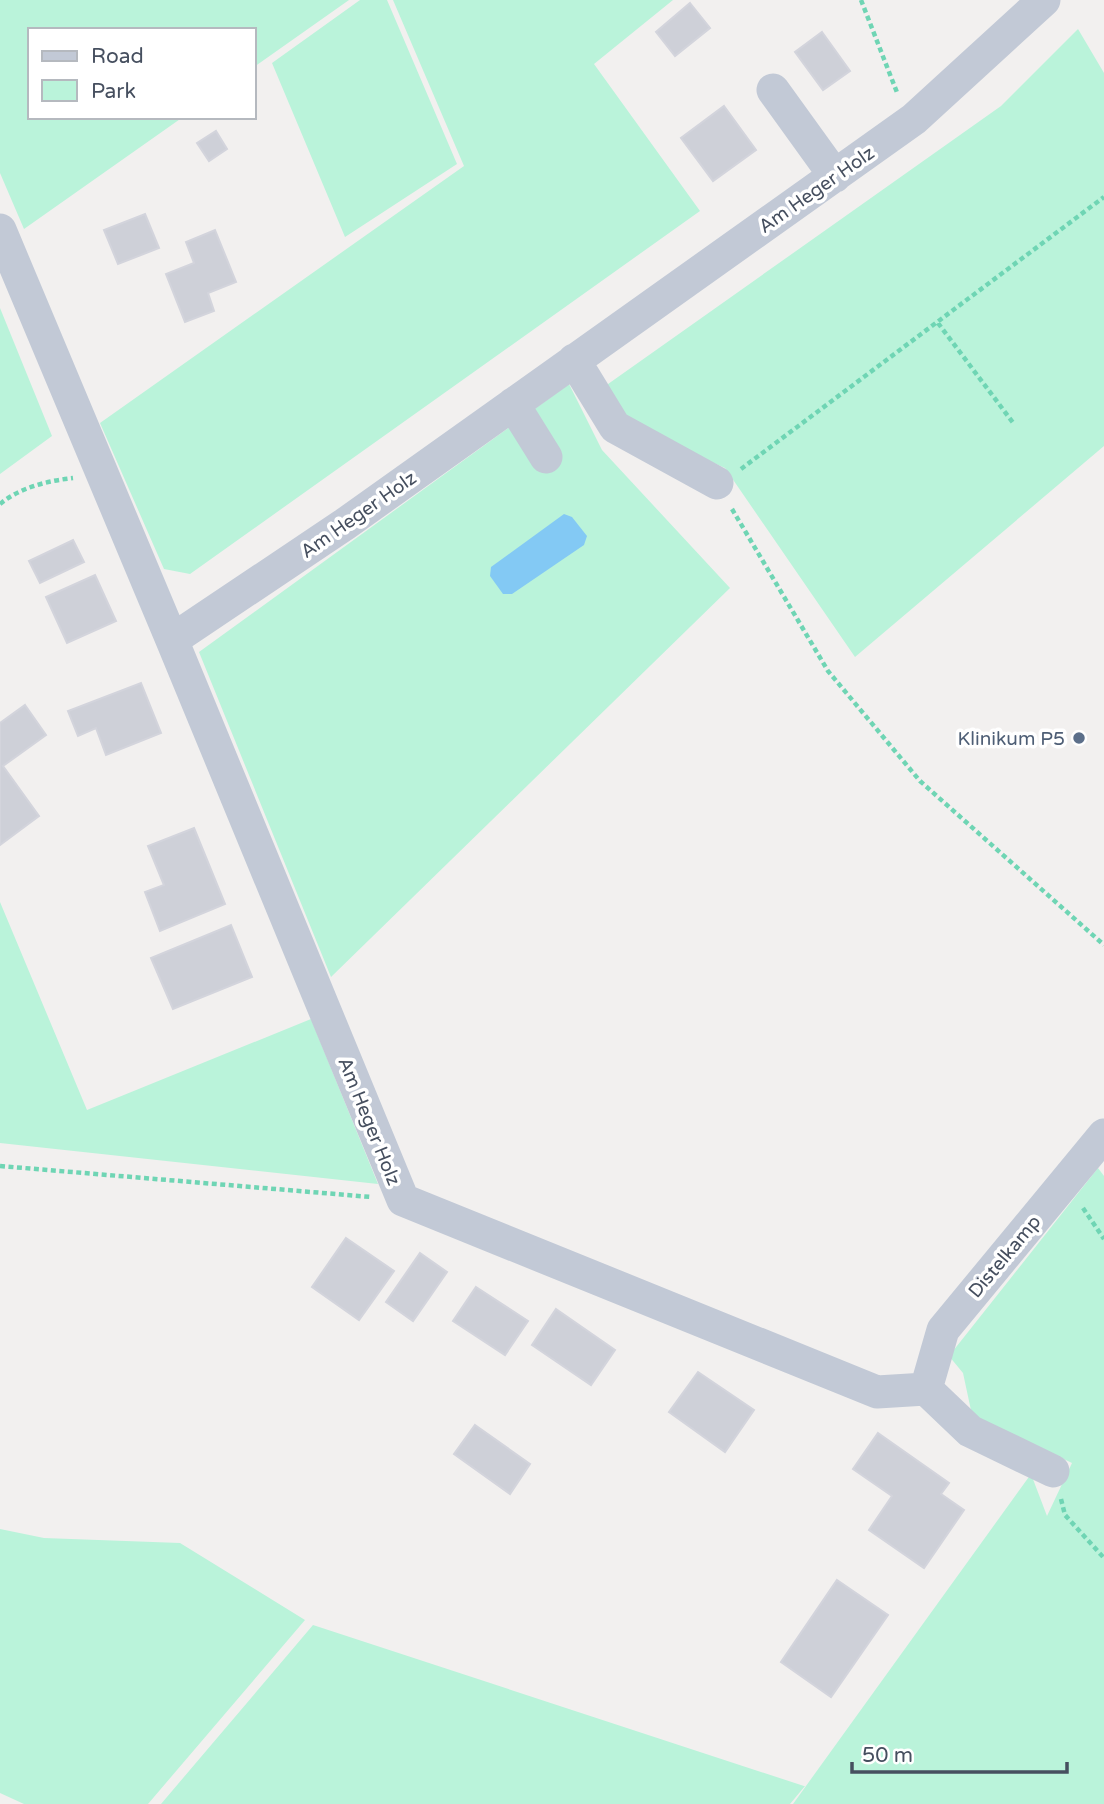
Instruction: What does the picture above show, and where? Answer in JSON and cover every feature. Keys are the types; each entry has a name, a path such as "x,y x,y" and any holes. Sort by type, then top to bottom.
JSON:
{"street":[{"name":"Am Heger Holz","path":"172,640 345,524 914,119 1044,0"},
{"path":"773,90 835,176"},
{"name":"Am Heger Holz","path":"0,230 403,1200 877,1392 926,1389"},
{"path":"574,360 615,427 717,484"},
{"path":"513,404 546,457"},
{"name":"Distelkamp","path":"926,1389 943,1330 1104,1135"},
{"path":"926,1389 970,1431 1054,1471"}],"path":[{"path":"861,0 901,102 914,119"},
{"path":"1104,197 744,467 717,484 828,671 920,781 1104,945"},
{"path":"938,323 1014,424"},
{"path":"0,504 12,495 48,481 102,472"},
{"path":"0,1166 403,1200"},
{"path":"1054,1471 1065,1515 1104,1558"}],"green space":[{"path":"0,0 349,0 256,66 256,28 28,28 28,119 180,119 24,229 0,173"},
{"path":"360,0 387,0 457,164 345,237 272,63"},
{"path":"393,0 673,0 594,64 700,211 190,574 164,569 100,423 464,166"},
{"path":"1078,29 1104,73 1104,446 855,657 725,468 621,422 601,389 1001,106"},
{"path":"0,308 52,436 0,474"},
{"path":"569,384 602,450 730,588 331,977 199,652"},
{"path":"0,902 87,1110 311,1019 378,1184 0,1143"},
{"path":"1098,1168 1104,1176 1104,1804 793,1804 1031,1474 1047,1516 1072,1463 972,1415 963,1373 949,1356"},
{"path":"0,1529 44,1538 180,1543 305,1620 148,1804 24,1804 0,1793"},
{"path":"313,1625 805,1786 790,1804 161,1804"}],"water":[{"path":"564,514 572,517 587,536 584,545 512,594 503,594 490,576 491,567"}],"building":[{"path":"690,3 710,28 675,56 656,32"},
{"path":"822,32 850,71 823,90 795,52"},
{"path":"724,106 756,150 713,181 681,138"},
{"path":"216,131 227,149 209,161 197,143"},
{"path":"145,214 159,248 118,264 104,230"},
{"path":"215,230 236,282 208,293 214,311 185,322 166,274 194,263 186,242"},
{"path":"73,540 84,562 40,583 29,561"},
{"path":"95,575 116,621 67,643 46,597"},
{"path":"141,683 161,733 106,755 96,728 78,736 68,711"},
{"path":"25,705 46,735 3,766 39,816 0,845 0,723"},
{"path":"194,828 225,904 160,931 145,892 164,885 148,846"},
{"path":"231,925 252,977 173,1009 151,958"},
{"path":"346,1238 394,1271 359,1320 312,1287"},
{"path":"420,1253 447,1272 413,1321 386,1302"},
{"path":"476,1287 528,1321 505,1355 453,1321"},
{"path":"556,1309 615,1350 591,1385 532,1345"},
{"path":"698,1372 754,1410 725,1452 669,1412"},
{"path":"475,1425 530,1464 510,1494 454,1454"},
{"path":"878,1433 949,1483 941,1494 964,1510 924,1568 869,1530 892,1496 853,1469"},
{"path":"837,1580 888,1615 831,1697 781,1662"}],"place":[{"name":"Klinikum P5","path":"1079,738"}]}
